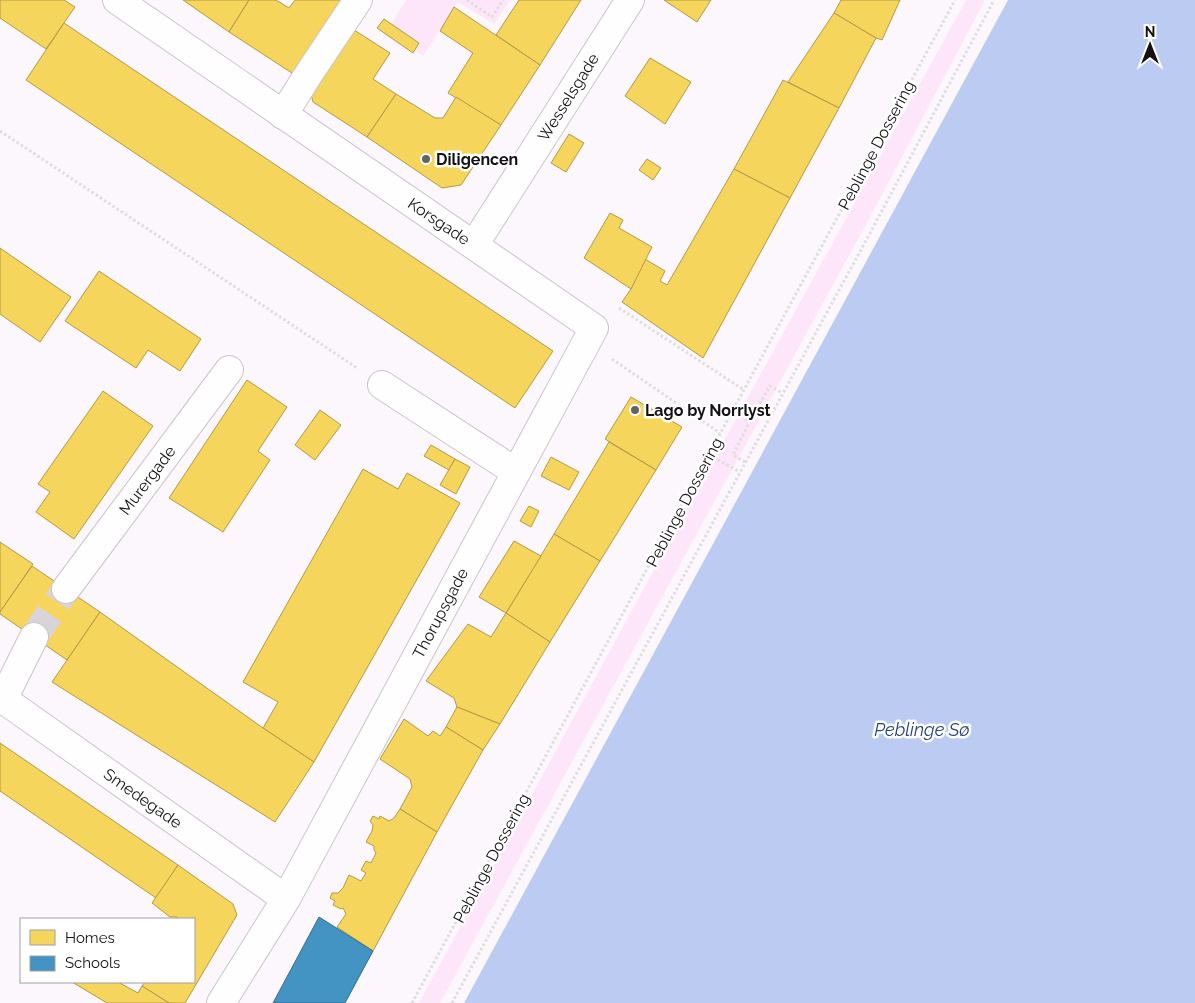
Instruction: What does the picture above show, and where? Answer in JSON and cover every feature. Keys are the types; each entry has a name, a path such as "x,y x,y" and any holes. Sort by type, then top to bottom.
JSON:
{"street":[{"name":"Korsgade","path":"116,0 594,328"},
{"path":"284,114 358,0"},
{"name":"Wesselsgade","path":"474,245 630,0"},
{"name":"Thorupsgade","path":"221,1003 286,899 594,328"},
{"name":"Murergade","path":"66,589 229,370"},
{"path":"382,385 516,472"},
{"path":"1,698 34,637"},
{"name":"Smedegade","path":"1,698 286,899"}],"path":[{"path":"467,0 492,17 503,0"},
{"name":"Peblinge Dossering","path":"412,1003 955,0"},
{"path":"452,1003 994,0"},
{"path":"0,131 382,385"},
{"path":"720,433 607,355 594,328 610,302 744,390"},
{"path":"745,462 733,455 750,421 770,386 782,394"},
{"path":"732,412 750,421"},
{"path":"709,455 740,472"}],"shaded area":[{"path":"406,0 510,0 494,24 458,2 423,56 388,30"},
{"path":"966,0 985,0 869,219 440,1003 419,1003 707,472"}],"water":[{"name":"Peblinge Sø","path":"1008,0 1195,0 1195,1003 464,1003"}],"building: Homes":[{"path":"0,0 64,0 75,7 46,49 0,18"},
{"path":"183,0 249,0 229,32"},
{"path":"249,0 276,0 289,8 295,0 341,0 295,75 229,32"},
{"path":"519,0 581,0 540,65 496,35"},
{"path":"664,0 711,0 697,22"},
{"path":"841,0 900,0 882,40 834,13"},
{"path":"454,7 540,65 501,125 448,93 473,53 440,31"},
{"path":"834,13 876,38 839,108 788,82"},
{"path":"384,19 419,43 413,53 377,28"},
{"path":"64,23 553,351 515,408 26,80"},
{"path":"351,28 390,53 373,79 396,94 367,137 313,102 309,87"},
{"path":"650,58 691,82 665,124 625,96"},
{"path":"783,80 839,108 790,198 734,169"},
{"path":"396,94 435,118 443,118 456,97 501,125 461,185 442,188 367,137"},
{"path":"569,134 584,143 566,172 551,163"},
{"path":"647,159 661,168 653,180 639,170"},
{"path":"734,169 790,198 703,358 622,302 631,289 645,259 665,271 660,281 667,285"},
{"path":"610,213 623,220 619,228 652,247 631,289 584,258"},
{"path":"0,248 71,297 40,342 0,314"},
{"path":"99,271 201,339 180,371 148,350 136,368 65,321"},
{"path":"247,380 287,407 258,451 270,460 223,532 169,498"},
{"path":"103,391 153,426 74,539 36,512 50,492 38,484"},
{"path":"631,397 682,427 656,470 605,439"},
{"path":"320,410 341,425 315,460 295,445"},
{"path":"609,442 656,470 600,561 554,534"},
{"path":"431,445 455,459 449,470 424,456"},
{"path":"551,457 579,472 569,490 541,476"},
{"path":"455,459 470,467 456,494 440,485"},
{"path":"363,469 398,489 407,473 460,503 314,762 263,728 278,702 243,682"},
{"path":"529,506 539,511 531,527 520,521"},
{"path":"554,534 600,561 550,642 506,613"},
{"path":"514,541 541,556 506,613 479,597"},
{"path":"0,542 33,564 0,612"},
{"path":"32,566 100,612 67,660 0,614"},
{"path":"100,612 314,762 275,822 52,682"},
{"path":"506,613 550,642 500,724 457,707 454,698 426,681 468,624 491,637"},
{"path":"457,707 500,724 483,750 446,727"},
{"path":"404,719 428,736 433,731 440,736 446,727 483,750 437,832 400,809 412,787 410,779 380,759"},
{"path":"0,743 178,865 156,898 0,791"},
{"path":"400,809 437,832 373,951 337,927 346,914 343,908 341,909 333,905 335,901 330,898 332,893 338,893 343,888 349,875 361,881 366,873 361,870 366,861 371,863 376,853 374,846 366,842 372,831 373,825 370,821 373,816 379,819 380,816 389,821 394,818"},
{"path":"178,865 233,904 237,915 185,1003 169,1003 142,986 144,983 195,983 195,918 170,917 152,903"},
{"path":"74,983 120,983 138,993 142,986 169,1003 107,1003"}],"building: Schools":[{"path":"319,917 373,951 345,1003 273,1003"}],"tunnel":[{"path":"34,637 66,589"}],"place":[{"name":"Diligencen","path":"426,159"},
{"name":"Lago by Norrlyst","path":"635,410"}]}
